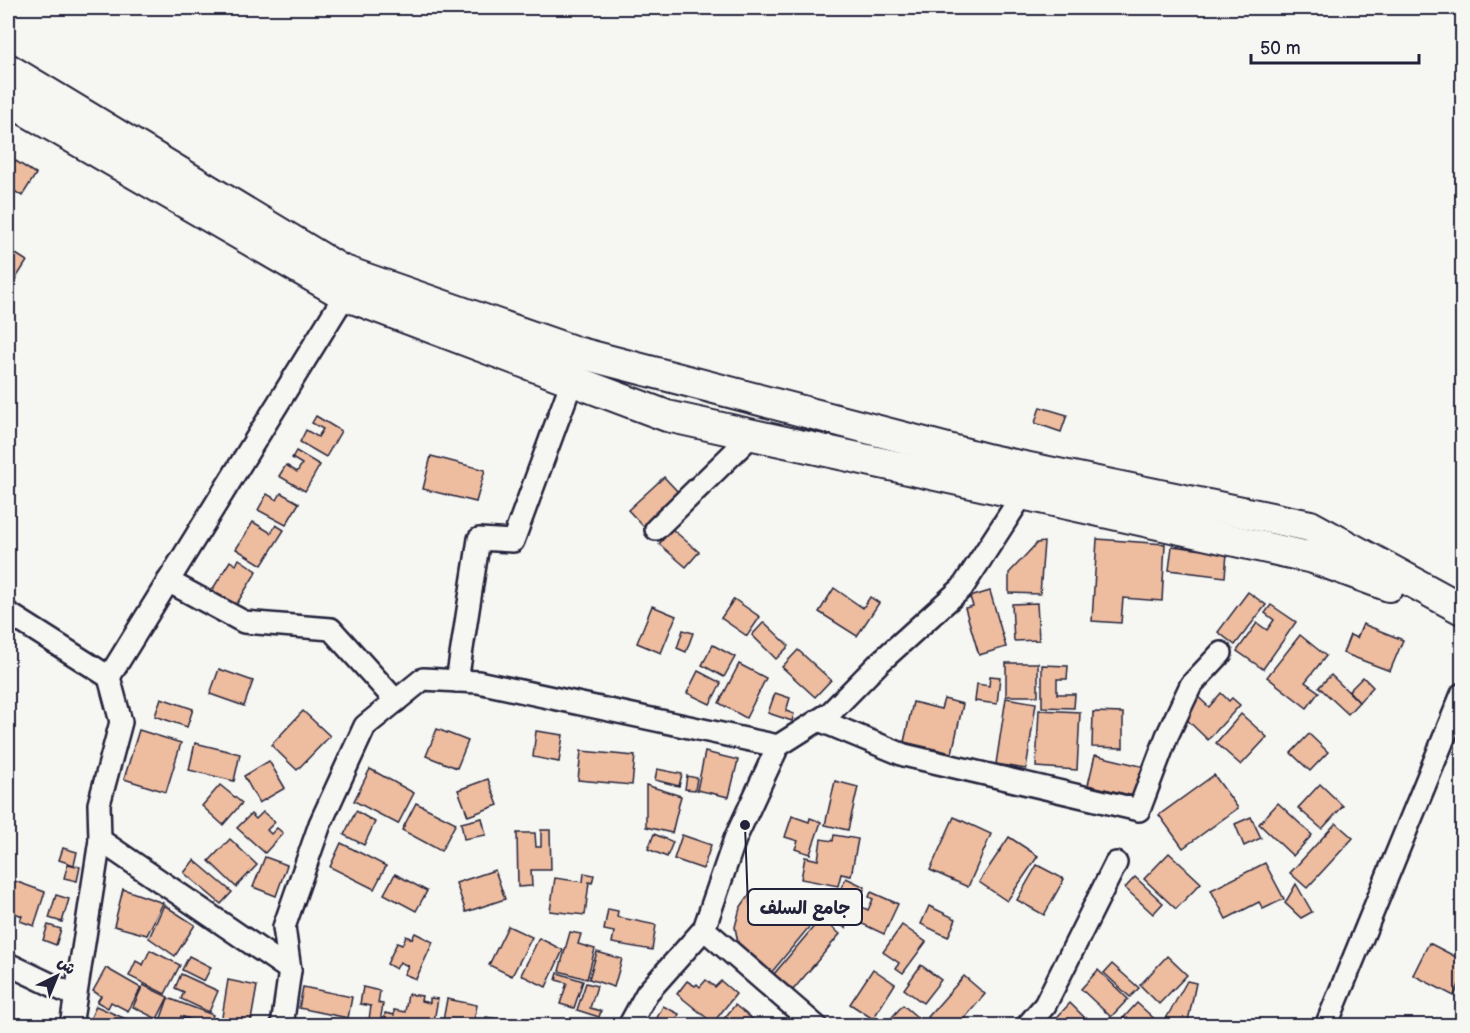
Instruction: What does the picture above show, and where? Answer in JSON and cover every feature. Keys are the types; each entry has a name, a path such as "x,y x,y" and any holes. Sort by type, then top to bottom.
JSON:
{"main road":[{"path":"8,69 341,270 576,352 990,460 1310,526 1462,609"},
{"path":"8,100 345,295 667,416 1313,558 1462,614"}],"street":[{"path":"109,677 345,295"},
{"path":"458,681 479,539 513,541 572,381"},
{"path":"656,529 752,435"},
{"path":"629,1026 647,993 704,929 735,839 778,746 830,713 880,662 962,588 1023,494"},
{"path":"168,581 244,622 331,629 396,701"},
{"path":"8,613 109,677 121,722 99,804 100,840 71,1026"},
{"path":"819,720 904,755 1139,810 1167,736 1191,685 1221,652"},
{"path":"282,1026 290,970 284,927 320,824 365,726 423,679 478,682 778,746"},
{"path":"1326,1026 1462,694"},
{"path":"100,840 290,970"},
{"path":"1027,1026 1045,1005 1116,863"},
{"path":"704,929 816,1026"},
{"path":"8,964 75,996"}],"building":[{"path":"8,156 36,174 22,196 8,187"},
{"path":"8,249 27,261 8,291"},
{"path":"1040,407 1067,415 1061,432 1035,423"},
{"path":"316,416 341,431 326,457 300,442 306,430 318,437 323,429 312,423"},
{"path":"296,451 320,465 305,491 279,476 286,465 297,472 302,464 292,458"},
{"path":"431,456 485,470 476,502 423,489"},
{"path":"664,477 679,493 643,526 628,510"},
{"path":"281,493 299,503 286,525 258,510 267,494 277,500"},
{"path":"253,522 271,533 276,525 284,530 262,565 236,549"},
{"path":"672,529 699,552 686,567 659,544"},
{"path":"1097,539 1165,544 1162,601 1123,598 1121,623 1092,621"},
{"path":"1044,542 1040,594 1009,593 1009,573 1037,543"},
{"path":"1172,546 1227,553 1225,577 1169,570"},
{"path":"239,559 257,571 233,610 209,595 230,561 236,565"},
{"path":"834,588 863,608 870,597 879,603 857,636 819,612"},
{"path":"990,591 1006,647 979,655 965,608 973,606 970,597"},
{"path":"1248,592 1266,605 1235,645 1218,632"},
{"path":"734,599 760,617 747,636 721,618"},
{"path":"1037,603 1039,640 1014,641 1012,604"},
{"path":"1271,605 1296,622 1263,669 1237,651 1257,623 1267,630 1274,620 1265,613"},
{"path":"652,606 676,616 661,653 637,643"},
{"path":"764,622 789,646 776,659 752,635"},
{"path":"1363,624 1403,640 1390,671 1343,653 1350,635 1357,638"},
{"path":"683,630 693,633 686,652 677,648"},
{"path":"1300,635 1326,656 1305,682 1319,692 1307,708 1267,677"},
{"path":"713,645 735,657 724,677 702,665"},
{"path":"798,650 831,680 815,697 782,667"},
{"path":"1006,663 1038,663 1038,696 1006,696"},
{"path":"739,664 766,678 746,718 719,703"},
{"path":"1042,665 1068,666 1067,679 1057,679 1057,694 1075,694 1074,708 1042,707"},
{"path":"219,669 253,681 244,706 210,694"},
{"path":"698,671 721,683 710,704 687,693"},
{"path":"1331,675 1359,702 1348,714 1319,687"},
{"path":"990,676 1000,677 997,704 975,701 977,684 989,686"},
{"path":"1363,677 1373,687 1359,702 1349,691"},
{"path":"775,693 790,698 786,711 794,714 792,721 768,713"},
{"path":"1221,693 1229,701 1232,698 1240,705 1208,740 1180,713 1196,695 1209,707"},
{"path":"161,698 193,709 187,727 155,716"},
{"path":"1006,698 1036,703 1026,769 996,764"},
{"path":"944,699 963,704 952,753 904,742 913,702 941,709"},
{"path":"1039,710 1080,712 1077,770 1036,767"},
{"path":"303,711 330,736 297,770 271,745"},
{"path":"1093,712 1123,713 1123,748 1092,747"},
{"path":"1241,714 1267,737 1241,765 1216,743"},
{"path":"437,729 468,741 457,768 426,756"},
{"path":"139,730 181,743 166,792 124,779"},
{"path":"536,731 563,735 559,762 533,757"},
{"path":"1309,734 1328,752 1310,771 1291,753"},
{"path":"195,743 240,754 234,781 189,770"},
{"path":"581,751 635,756 632,785 578,780"},
{"path":"705,752 738,760 729,797 697,790"},
{"path":"1095,755 1145,767 1138,797 1088,785"},
{"path":"269,761 285,788 259,803 244,776"},
{"path":"370,769 414,793 398,824 354,801"},
{"path":"657,769 682,774 679,786 655,780"},
{"path":"1214,775 1238,808 1183,848 1159,815"},
{"path":"687,776 697,778 695,790 685,789"},
{"path":"488,779 498,805 468,816 458,790"},
{"path":"835,781 858,787 848,830 825,825"},
{"path":"1320,784 1343,806 1322,829 1298,808"},
{"path":"220,785 242,803 223,825 202,806"},
{"path":"646,785 681,796 672,833 646,827"},
{"path":"416,803 456,823 441,851 402,830"},
{"path":"1278,803 1312,835 1293,856 1259,824"},
{"path":"356,811 375,822 364,845 344,835"},
{"path":"263,812 275,822 267,830 271,834 277,828 283,833 265,853 237,828 251,814 256,819"},
{"path":"792,816 809,822 810,818 821,822 810,854 795,849 798,841 785,837"},
{"path":"954,817 991,834 968,887 930,870"},
{"path":"1251,817 1261,838 1244,846 1235,824"},
{"path":"482,818 486,835 464,839 461,823"},
{"path":"1336,823 1353,838 1307,888 1290,873"},
{"path":"541,830 550,830 551,870 531,870 532,886 518,887 517,833 535,833 536,847 541,847"},
{"path":"654,834 673,842 667,857 648,849"},
{"path":"682,835 711,845 703,869 674,859"},
{"path":"834,835 858,839 851,876 841,874 838,886 801,879 805,857 818,860 821,839 833,841"},
{"path":"1009,837 1038,856 1007,901 979,882"},
{"path":"230,839 257,865 236,887 209,861"},
{"path":"341,843 386,866 374,889 330,867"},
{"path":"63,848 77,852 74,865 59,860"},
{"path":"1169,853 1201,883 1176,909 1144,879"},
{"path":"265,857 287,865 276,896 253,887"},
{"path":"194,860 232,892 221,904 184,873"},
{"path":"1265,863 1284,899 1263,909 1259,902 1226,919 1211,890"},
{"path":"68,864 80,867 77,881 64,878"},
{"path":"1037,865 1064,879 1044,915 1017,900"},
{"path":"495,870 505,899 466,912 456,883"},
{"path":"584,873 594,875 592,883 589,882 585,915 550,911 555,878 583,882"},
{"path":"395,874 427,891 416,911 384,894"},
{"path":"1135,877 1163,903 1153,914 1125,888"},
{"path":"846,878 865,887 846,928 825,918 830,908 842,913 848,901 837,896"},
{"path":"12,880 45,892 34,926 20,921 22,916 8,910 8,892"},
{"path":"1296,884 1312,912 1301,918 1285,903"},
{"path":"123,889 163,903 147,935 114,926"},
{"path":"803,890 833,898 771,973 738,943 735,927 740,908 751,892 781,915"},
{"path":"871,892 898,904 884,934 856,921 862,907 868,910 873,899 869,897"},
{"path":"56,895 69,899 62,922 49,918"},
{"path":"164,905 195,925 175,956 149,938"},
{"path":"929,906 956,919 948,937 921,924"},
{"path":"608,909 618,911 617,917 656,925 652,950 612,943 614,932 604,930"},
{"path":"821,918 840,934 793,990 774,974"},
{"path":"48,925 61,929 56,945 43,940"},
{"path":"902,925 926,942 903,973 896,968 899,963 883,952"},
{"path":"508,926 532,937 512,976 489,965"},
{"path":"570,932 581,934 578,944 595,949 587,979 559,971"},
{"path":"415,933 433,942 416,979 404,974 408,966 400,962 396,969 387,964 397,943 402,945 406,936 412,939"},
{"path":"539,938 563,950 546,987 521,975"},
{"path":"1429,943 1462,960 1462,978 1454,996 1413,975"},
{"path":"150,950 180,965 165,994 129,976 136,961 143,965"},
{"path":"597,952 622,959 614,987 589,979"},
{"path":"189,956 211,967 204,981 182,970"},
{"path":"1167,956 1187,975 1159,1004 1140,985"},
{"path":"1112,964 1139,988 1130,997 1104,973"},
{"path":"921,965 941,980 923,1003 904,989"},
{"path":"106,968 141,988 128,1011 111,1002 108,1008 97,1002 101,996 93,991"},
{"path":"873,969 895,984 873,1019 850,1004"},
{"path":"1098,970 1128,999 1111,1017 1081,989"},
{"path":"558,973 583,981 574,1008 560,1004 567,983 556,980"},
{"path":"181,974 218,991 209,1012 181,999 184,992 175,988"},
{"path":"964,976 985,994 958,1026 939,1026 928,1017"},
{"path":"228,980 257,986 250,1026 221,1023"},
{"path":"706,980 715,987 721,981 736,994 713,1023 677,994 687,981 700,987"},
{"path":"1187,981 1196,983 1187,1026 1163,1024"},
{"path":"586,983 597,986 590,1008 601,1011 599,1017 577,1010"},
{"path":"143,985 168,997 157,1019 133,1007"},
{"path":"303,987 352,997 348,1018 299,1008"},
{"path":"363,987 380,991 378,1003 383,1004 380,1022 369,1019 371,1006 360,1004"},
{"path":"408,994 422,996 421,1001 430,1003 430,998 438,999 433,1026 395,1026 384,1023 385,1013 394,1015 394,1010 405,1012"},
{"path":"168,998 213,1015 209,1026 181,1016 178,1026 160,1021"},
{"path":"447,999 477,1005 473,1026 442,1026"},
{"path":"1070,1003 1093,1026 1049,1026"},
{"path":"1137,1003 1159,1023 1156,1026 1116,1026"},
{"path":"735,1005 760,1025 718,1026"},
{"path":"903,1005 925,1024 923,1026 884,1026"},
{"path":"96,1006 142,1026 87,1026"},
{"path":"663,1006 679,1014 673,1026 667,1026 656,1020"},
{"path":"486,1017 539,1026 485,1026"},
{"path":"183,1018 203,1026 181,1026"}],"place":[{"name":"جامع السلف","path":"745,825"}]}
